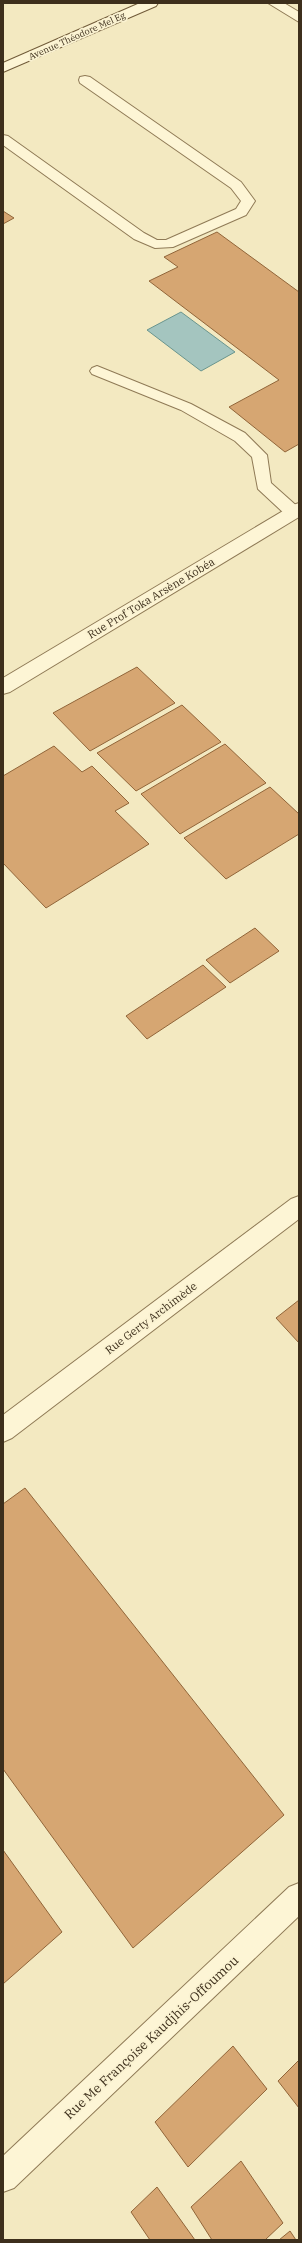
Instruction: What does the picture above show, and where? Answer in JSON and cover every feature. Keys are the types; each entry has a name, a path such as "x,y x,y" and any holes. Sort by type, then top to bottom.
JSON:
{"street":[{"name":"Avenue Théodore Mel Eg","path":"3,68 151,3"},
{"path":"275,3 299,18"},
{"name":"Rue Prof Toka Arsène Kobéa","path":"3,687 296,510"},
{"name":"Rue Gerty Archimède","path":"3,1430 299,1206"},
{"name":"Rue Me Françoise Kaudjhis-Offoumou","path":"3,2177 299,1897"}],"lane":[{"path":"3,139 139,236 155,244 168,244 241,212 248,201 236,185 85,80"},
{"path":"97,370 186,407 240,437 259,455 264,485 296,510"}],"water":[{"path":"181,312 235,352 201,371 147,330"}],"building":[{"path":"3,211 14,218 3,224"},
{"path":"217,232 299,292 299,444 285,452 229,407 279,380 149,281 178,267 164,257"},
{"path":"137,667 175,703 90,751 53,713"},
{"path":"182,705 221,742 136,791 97,753"},
{"path":"225,744 266,783 180,834 141,794"},
{"path":"54,746 82,772 92,766 129,803 115,811 149,844 46,908 3,863 3,776"},
{"path":"270,787 299,814 299,834 226,879 184,838"},
{"path":"255,928 279,951 230,983 206,960"},
{"path":"203,965 226,987 147,1039 126,1016"},
{"path":"299,1300 299,1343 276,1318"},
{"path":"25,1488 284,1815 133,1948 3,1769 3,1504"},
{"path":"3,1850 62,1932 3,1984"},
{"path":"233,2046 267,2089 188,2167 155,2122"},
{"path":"299,2060 299,2108 278,2081"},
{"path":"241,2161 283,2223 265,2240 212,2240 191,2207"},
{"path":"157,2187 195,2240 150,2240 131,2212"},
{"path":"290,2231 296,2240 279,2240"}]}
